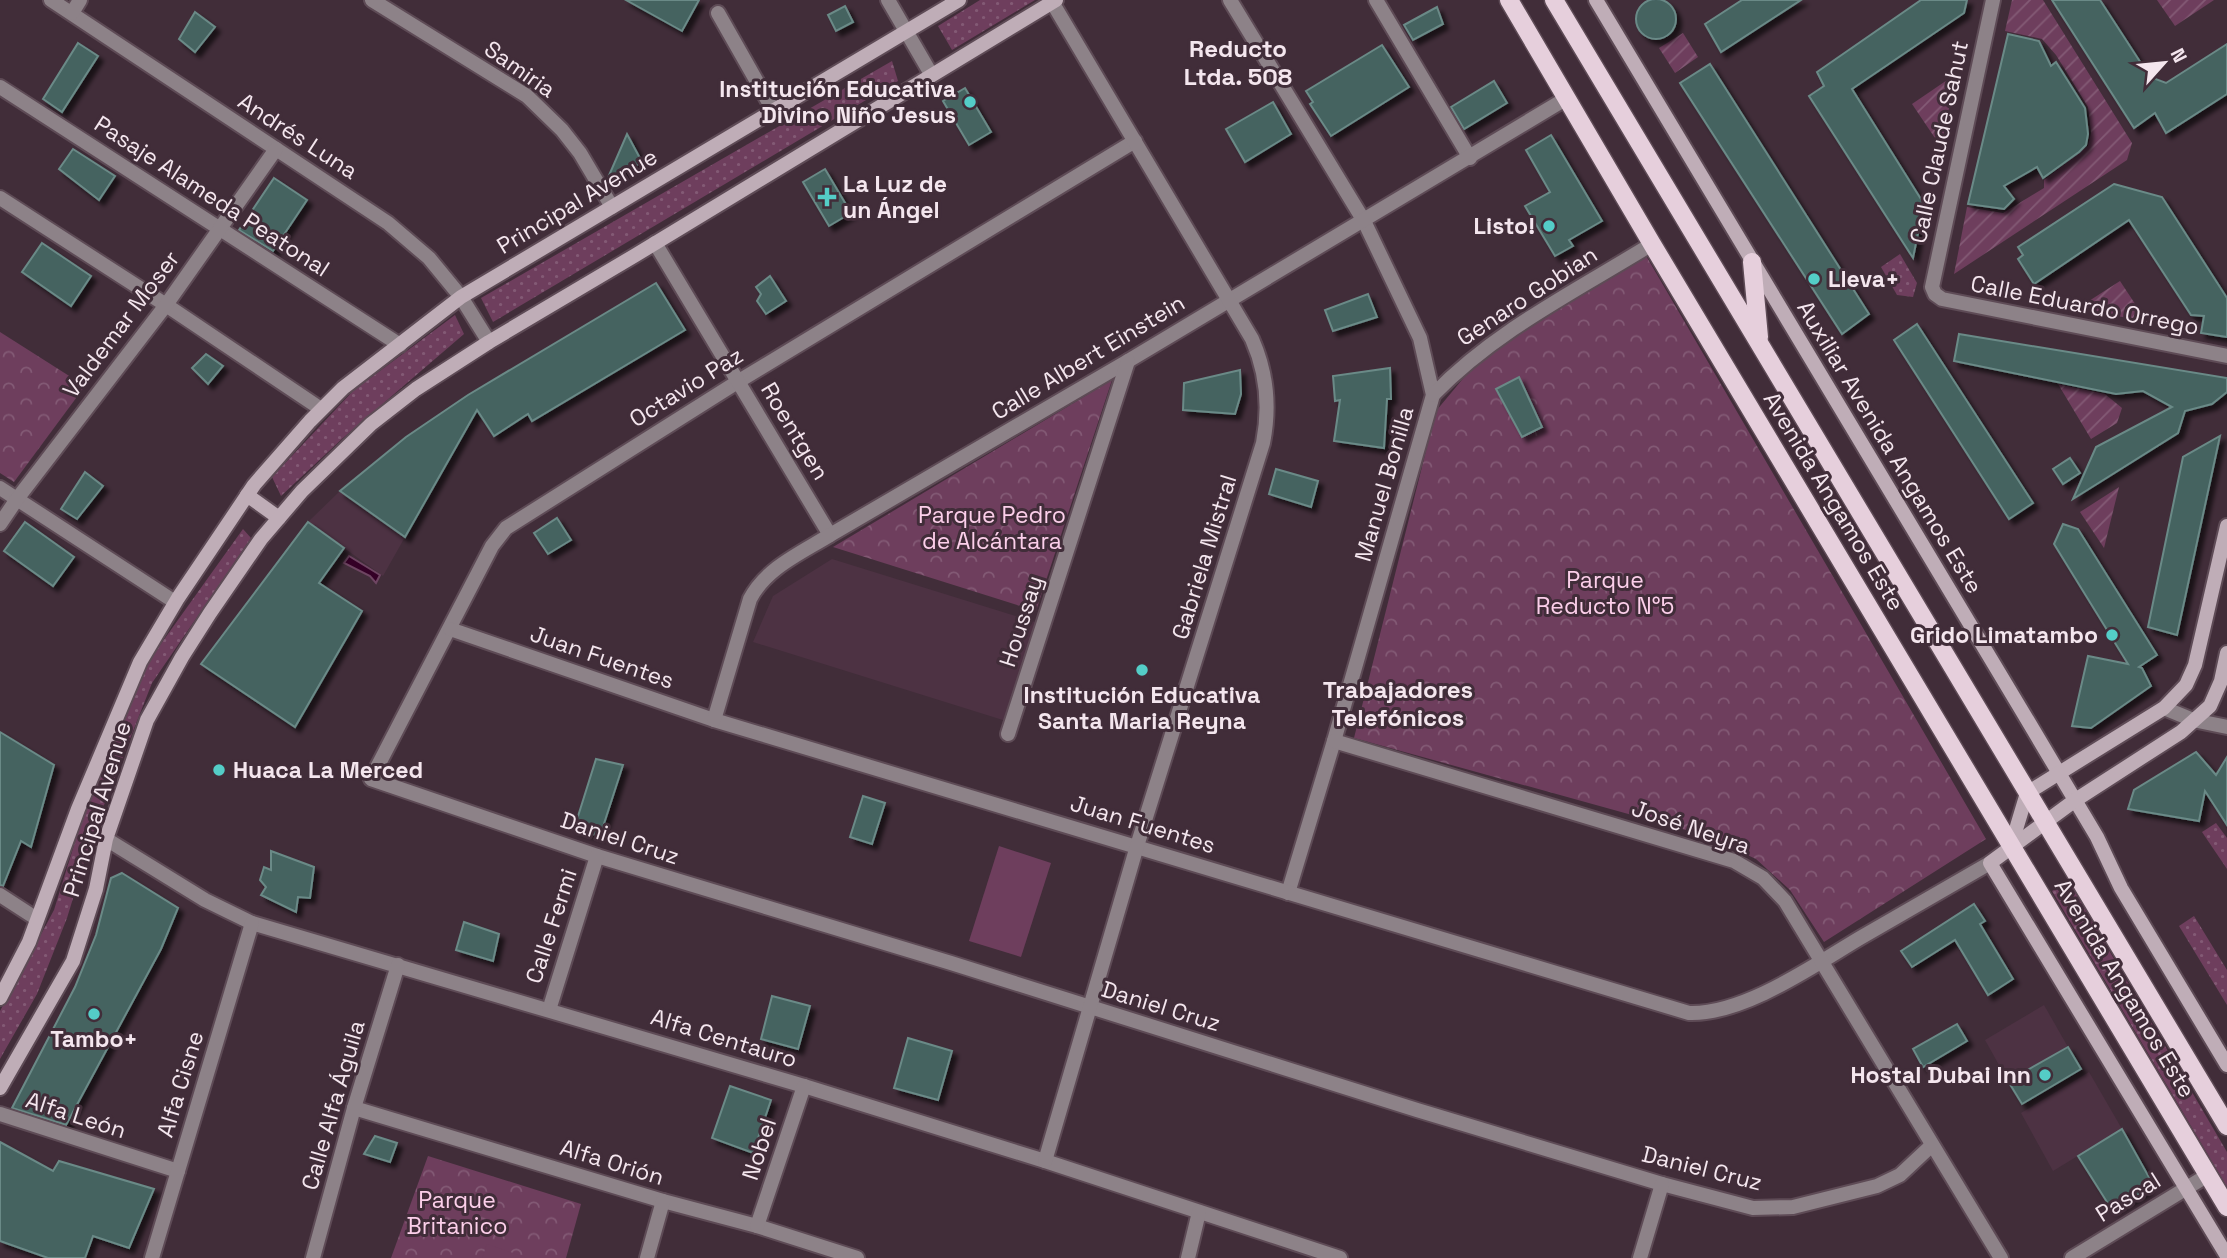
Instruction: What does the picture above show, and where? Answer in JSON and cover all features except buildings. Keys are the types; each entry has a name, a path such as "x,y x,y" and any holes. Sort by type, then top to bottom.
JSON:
{"main road":[{"name":"Principal Avenue","path":"0,998 29,942 114,719 140,662 175,602 247,495 321,409 343,388 461,297 959,0"},
{"name":"Avenida Angamos Este","path":"1509,0 2227,1207"},
{"name":"Avenida Angamos Este","path":"1554,0 2227,1126"},
{"name":"Auxiliar Avenida Angamos Este","path":"1595,0 2097,838 2121,888 2227,1065"},
{"path":"489,342 1054,1"},
{"path":"1752,262 1759,344"},
{"name":"Principal Avenue","path":"0,1088 73,961 96,889 106,839 147,720 182,657 210,614 302,491 371,424 416,389 489,342"},
{"path":"247,495 279,519"},
{"path":"2011,846 2027,793 2164,708 2186,685 2194,665 2227,526"},
{"path":"2227,653 2221,681 2210,706 2181,732 2074,801 1990,863 2227,1256"}],"street":[{"name":"Andrés Luna","path":"51,0 388,223 429,258 461,297 489,342"},
{"path":"72,13 80,0"},
{"name":"Samiria","path":"372,0 527,96 574,145 612,206"},
{"path":"888,0 931,74"},
{"name":"Manuel Bonilla","path":"1230,0 1364,221 1420,338 1433,395 1288,892"},
{"path":"1376,0 1470,158"},
{"name":"Calle Claude Sahut","path":"1935,294 1932,287 1993,0"},
{"name":"Gabriela Mistral","path":"1045,1161 1138,846 1252,480 1266,425 1267,402 1261,364 1252,339 1054,1"},
{"path":"718,13 773,110"},
{"name":"Pasaje Alameda Peatonal","path":"0,86 400,345"},
{"name":"Calle Albert Einstein","path":"714,720 740,626 753,593 776,569 1567,98"},
{"name":"Octavio Paz","path":"372,779 492,546 506,528 738,381 1135,141"},
{"name":"Valdemar Moser","path":"0,524 222,229 276,149"},
{"path":"0,198 321,409"},
{"name":"Roentgen","path":"656,243 830,535"},
{"name":"Genaro Gobian","path":"1433,395 1458,369 1505,333 1653,244"},
{"name":"Calle Eduardo Orrego","path":"1935,294 1942,299 2011,314 2227,356"},
{"name":"Houssay","path":"1008,734 1128,361"},
{"path":"0,488 175,602"},
{"name":"Juan Fuentes","path":"450,629 714,720 1689,1013 1727,1008 1755,996 1990,863"},
{"path":"2164,708 2193,720 2227,727"},
{"name":"José Neyra","path":"1334,741 1734,861 1763,878 1786,901 2001,1258"},
{"name":"Daniel Cruz","path":"372,779 597,856 1662,1184 1754,1208 1793,1207 1877,1186 1900,1175 1932,1145"},
{"name":"Alfa Centauro","path":"106,839 205,900 252,923 804,1086 1045,1161 1340,1258"},
{"name":"Calle Fermi","path":"549,1010 597,856"},
{"path":"0,895 37,919"},
{"name":"Alfa Cisne","path":"152,1258 252,923"},
{"name":"Calle Alfa Águila","path":"313,1258 354,1108 398,965"},
{"name":"Nobel","path":"758,1226 804,1086"},
{"name":"Alfa Orión","path":"354,1108 663,1201 758,1226 815,1252 857,1258"},
{"name":"Alfa León","path":"0,1114 178,1171"},
{"name":"Pascal","path":"2072,1258 2208,1175"},
{"path":"1640,1258 1662,1184"},
{"path":"647,1258 663,1201"},
{"path":"1188,1258 1199,1212"}],"shaded area":[{"path":"340,491 405,537 383,576 308,522"},
{"path":"349,556 380,575 376,583 370,576 344,563"},
{"path":"832,559 1038,623 1006,721 753,642 773,596"},
{"path":"2044,1005 2068,1047 2008,1081 1985,1040"},
{"path":"2089,1072 2122,1129 2053,1171 2021,1113"}],"green space":[{"path":"980,0 1035,0 952,50 938,26"},
{"path":"2012,0 2043,0 2132,143 2127,160 1954,274 1967,207 2003,213 2044,188 2044,180 2088,146 2091,133 2088,107 2056,55 2042,39 2005,31"},
{"path":"2157,0 2214,0 2175,26"},
{"path":"1683,33 1698,57 1675,73 1659,48"},
{"path":"892,61 898,81 493,322 481,298"},
{"path":"1956,74 1941,147 1912,104"},
{"name":"Parque Reducto N°5","path":"1645,254 1986,839 1824,942 1790,890 1756,859 1704,835 1354,738 1436,411 1466,375 1510,337"},
{"path":"1900,254 1917,283 1913,297 1897,295 1881,267"},
{"path":"2120,281 2147,322 2078,308"},
{"path":"455,315 464,334 343,438 281,496 272,477 353,391"},
{"path":"0,332 85,386 14,482 0,473"},
{"name":"Parque Pedro de Alcántara","path":"1112,380 1036,611 833,547"},
{"path":"2058,384 2105,394 2122,408 2117,423 2091,439"},
{"path":"2119,487 2104,548 2080,512"},
{"path":"243,529 251,538 152,683 93,833 67,918 37,994 0,1059 0,1011 54,910 83,816 145,666"},
{"path":"2216,823 2227,838 2227,869 2202,832"},
{"path":"999,846 1051,863 1021,957 969,941"},
{"path":"2069,882 2227,1152 2227,1187 2052,891"},
{"path":"2194,916 2227,970 2227,1005 2179,926"},
{"name":"Parque Britanico","path":"428,1156 581,1204 566,1258 391,1258"},
{"path":"487,1244 527,1258 482,1258"}],"place":[{"name":"Institución Educativa Divino Niño Jesus","path":"970,102"},
{"name":"La Luz de un Ángel","path":"827,197"},
{"name":"Listo!","path":"1549,226"},
{"name":"Lleva+","path":"1814,279"},
{"name":"Grido Limatambo","path":"2112,635"},
{"name":"Institución Educativa Santa Maria Reyna","path":"1142,670"},
{"name":"Huaca La Merced","path":"219,770"},
{"name":"Tambo+","path":"94,1014"},
{"name":"Hostal Dubai Inn","path":"2045,1075"}],"district":[{"name":"Reducto Ltda. 508","path":"1238,62"},
{"name":"Trabajadores Telefónicos","path":"1398,703"}]}
